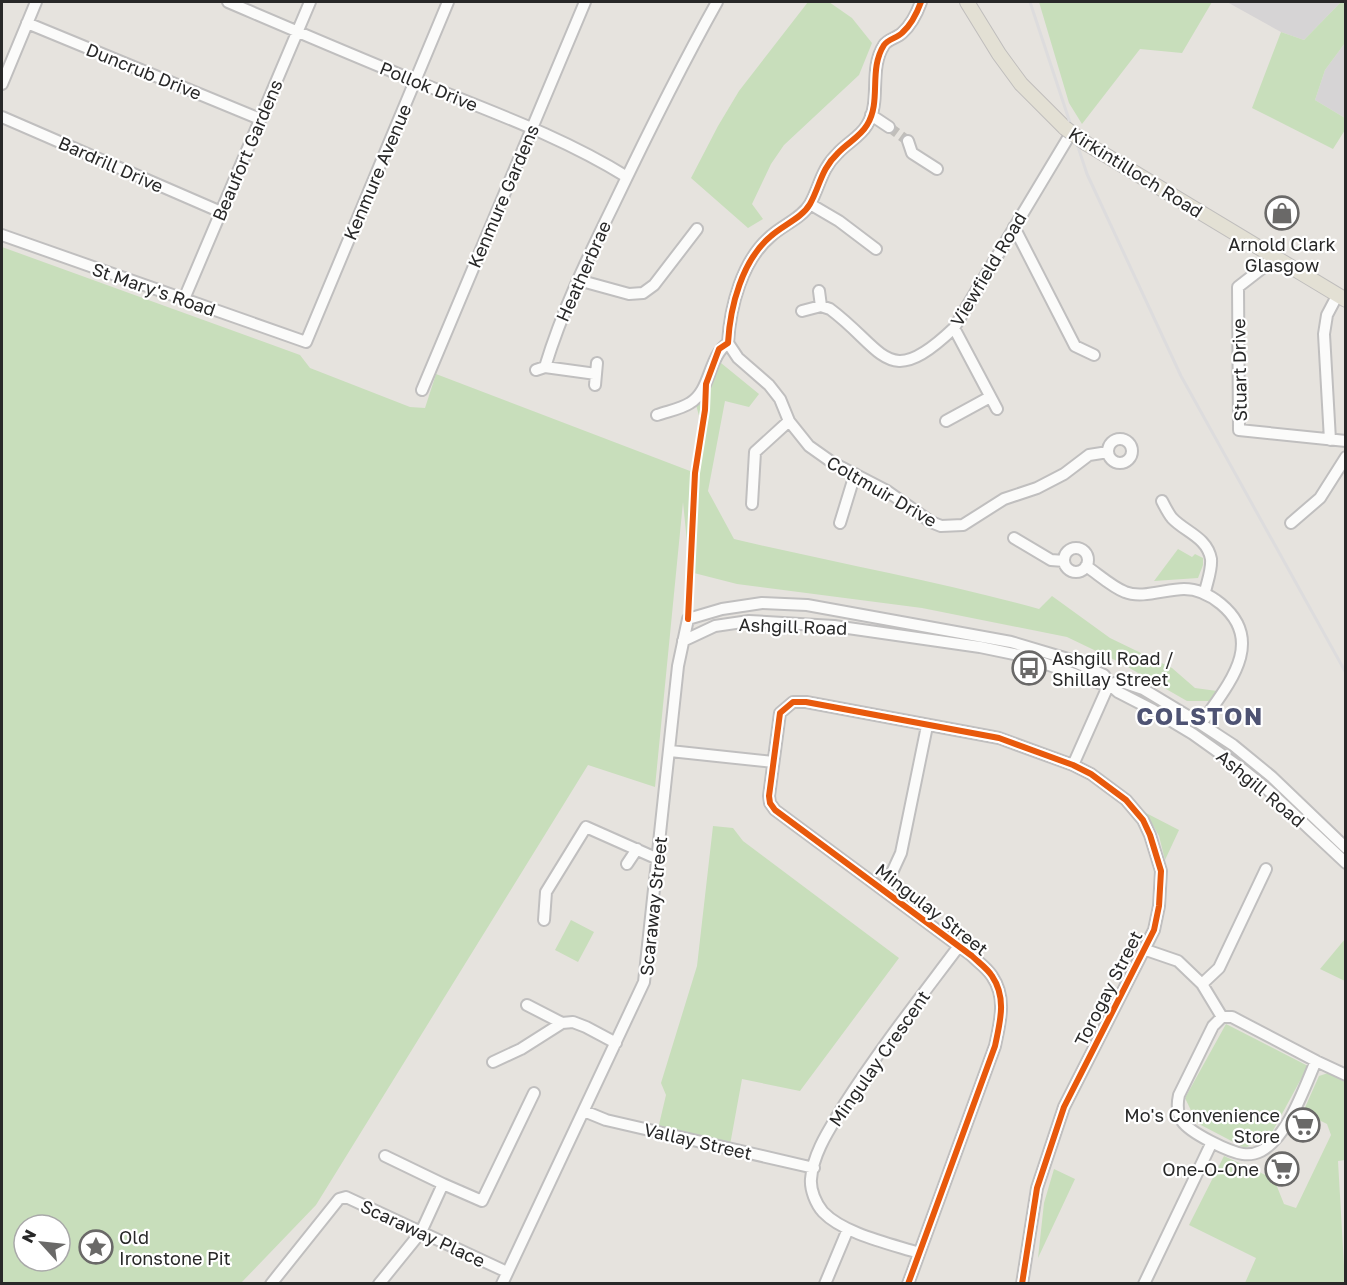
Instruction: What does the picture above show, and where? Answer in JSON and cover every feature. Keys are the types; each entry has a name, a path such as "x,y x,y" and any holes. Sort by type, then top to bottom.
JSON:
{"main road":[{"name":"Kirkintilloch Road","path":"967,2 999,54 1021,84 1068,133 1341,298"}],"street":[{"path":"2,84 36,2"},
{"name":"Pollok Drive","path":"228,2 577,148 627,177"},
{"name":"Beaufort Gardens","path":"184,299 310,2"},
{"name":"Kenmure Avenue","path":"306,342 448,2"},
{"name":"Kenmure Gardens","path":"422,390 585,2"},
{"name":"Heatherbrae","path":"596,374 540,368 578,280 627,177 682,64 717,2"},
{"path":"657,415 691,403 706,384 719,350 728,343 729,319 749,264 762,243 801,214 810,204 824,170 838,152 868,124 873,108 875,66 885,43 902,33 917,14 921,2"},
{"name":"Duncrub Drive","path":"27,23 260,119"},
{"path":"871,115 889,127"},
{"name":"Bardrill Drive","path":"2,117 221,212"},
{"name":"Viewfield Road","path":"821,306 834,312 876,352 895,361 920,356 935,346 954,328 1068,133"},
{"path":"908,141 912,153 937,169"},
{"path":"810,204 839,221 876,249"},
{"path":"1014,227 1075,346 1094,355"},
{"path":"578,280 629,294 643,293 654,285 692,231"},
{"name":"St Mary's Road","path":"2,235 306,342"},
{"name":"Stuart Drive","path":"1272,255 1265,266 1238,287 1239,430 1346,441"},
{"path":"802,310 821,306 819,291"},
{"path":"1330,440 1324,334 1327,315 1341,298"},
{"path":"954,328 997,410"},
{"name":"Coltmuir Drive","path":"728,343 738,358 769,385 780,399 789,421 808,446 833,463 887,491 931,522 942,526 963,525 1004,499 1037,488 1064,474 1089,455 1108,452"},
{"path":"1070,358 1075,346"},
{"path":"946,421 990,397"},
{"path":"752,504 755,452 789,421"},
{"path":"1291,523 1320,498 1346,458"},
{"path":"840,523 855,474"},
{"path":"1161,501 1172,518 1194,534 1208,550 1211,560 1204,592"},
{"path":"1014,538 1051,560 1064,561"},
{"path":"1081,549 1087,554 1086,566 1081,571 1073,572 1067,568 1064,561 1069,550 1081,549"},
{"path":"1086,566 1124,592 1136,594 1185,589 1204,592 1230,612 1240,634 1242,648 1240,661 1201,724"},
{"name":"Ashgill Road","path":"682,641 688,619 723,609 762,603 807,605 1011,642 1083,665 1104,675 1109,684 1118,692 1193,734 1242,769 1268,790 1346,863"},
{"name":"Ashgill Road","path":"682,641 715,626 749,621 834,626 980,647 1024,656 1099,683 1122,682 1143,689 1233,746 1272,777 1346,848"},
{"name":"Scaraway Street","path":"502,1284 644,982 682,641"},
{"path":"1073,765 1109,684"},
{"name":"Torogay Street","path":"773,762 780,713 793,702 806,702 999,738 1073,765 1091,774 1126,800 1143,820 1161,871 1160,895 1154,930 1146,950 1064,1107 1037,1188 1022,1284"},
{"path":"884,890 901,853 927,726"},
{"path":"670,751 773,762"},
{"name":"Mingulay Street","path":"773,762 769,796 770,803 775,810 959,946 992,975 1000,993 1001,1018 995,1046 908,1284"},
{"path":"544,920 546,892 586,827 658,859"},
{"path":"627,864 637,849"},
{"path":"1202,984 1219,968 1266,870"},
{"name":"Mingulay Crescent","path":"919,1253 848,1228 823,1212 812,1193 811,1179 825,1136 867,1069 959,946"},
{"path":"1146,950 1178,961 1202,984 1222,1017"},
{"path":"527,1005 562,1023"},
{"path":"1316,1061 1286,1124 1267,1148 1252,1154 1241,1154 1212,1142 1183,1123 1177,1104 1179,1095 1213,1026 1222,1017 1232,1017 1346,1075"},
{"path":"493,1062 521,1049 562,1023 573,1022 616,1043"},
{"path":"385,1156 482,1201 534,1093"},
{"name":"Vallay Street","path":"584,1111 606,1120 814,1168"},
{"path":"1144,1284 1212,1142"},
{"path":"379,1284 421,1232 443,1184"},
{"name":"Scaraway Place","path":"272,1284 339,1199 346,1197 507,1272"},
{"path":"825,1284 848,1228"}],"shaded area":[{"path":"1227,2 1341,2 1304,40 1281,32"},
{"path":"1345,43 1345,118 1315,100 1325,70"}],"green space":[{"path":"808,2 829,2 852,18 872,43 859,75 784,145 771,164 752,204 763,219 748,228 691,178 739,91"},
{"path":"1039,2 1212,2 1182,53 1140,49 1082,124 1069,103"},
{"path":"1341,2 1345,2 1345,43 1325,70 1315,100 1345,118 1345,130 1333,149 1252,108 1281,32 1304,40"},
{"path":"2,247 300,355 310,368 410,407 425,408 436,374 690,471 703,430 696,405 721,363 759,394 749,407 725,401 708,491 734,539 1039,609 1052,596 1110,638 1172,668 1195,688 1217,691 1210,701 1187,701 1119,662 1067,637 922,608 737,584 690,572 683,502 655,787 588,765 316,1205 241,1283 2,1283"},
{"path":"1178,549 1192,557 1195,554 1203,558 1198,578 1154,581"},
{"path":"1146,813 1179,830 1165,860 1159,836"},
{"path":"713,826 733,828 743,841 899,958 800,1091 742,1079 730,1145 658,1129 666,1095 661,1083 697,966"},
{"path":"571,920 594,932 578,962 555,950"},
{"path":"1345,939 1345,981 1320,969"},
{"path":"1226,1024 1308,1066 1270,1136 1245,1148 1197,1123 1185,1098"},
{"path":"1328,1073 1345,1082 1345,1160 1338,1161 1345,1283 1245,1283 1256,1258 1189,1225 1224,1156 1274,1179 1284,1204 1296,1208 1331,1135 1327,1124 1303,1112 1319,1076"},
{"path":"1054,1169 1075,1179 1038,1258 1044,1203"}],"tunnel":[{"path":"889,127 908,141"}],"railway":[{"path":"1030,2 1087,174 1181,376 1346,673"}],"cycle path":[{"path":"688,619 695,473 705,410 706,384 719,349 728,343 731,314 739,285 752,258 761,246 807,209 832,159 867,125 874,106 879,55 884,45 900,35 908,26 921,2"},
{"path":"908,1284 995,1046 1001,1001 997,984 990,973 972,956 775,810 770,803 780,713 793,702 806,702 999,738 1073,765 1091,774 1126,800 1143,820 1150,835 1161,871 1159,906 1154,930 1064,1107 1037,1188 1022,1284"}],"place":[{"name":"Arnold Clark Glasgow","path":"1282,213"},
{"name":"Ashgill Road / Shillay Street","path":"1029,668"},
{"name":"Mo's Convenience Store","path":"1303,1125"},
{"name":"One-O-One","path":"1282,1169"},
{"name":"Old Ironstone Pit","path":"96,1247"}],"district":[{"name":"COLSTON","path":"1200,715"}]}
